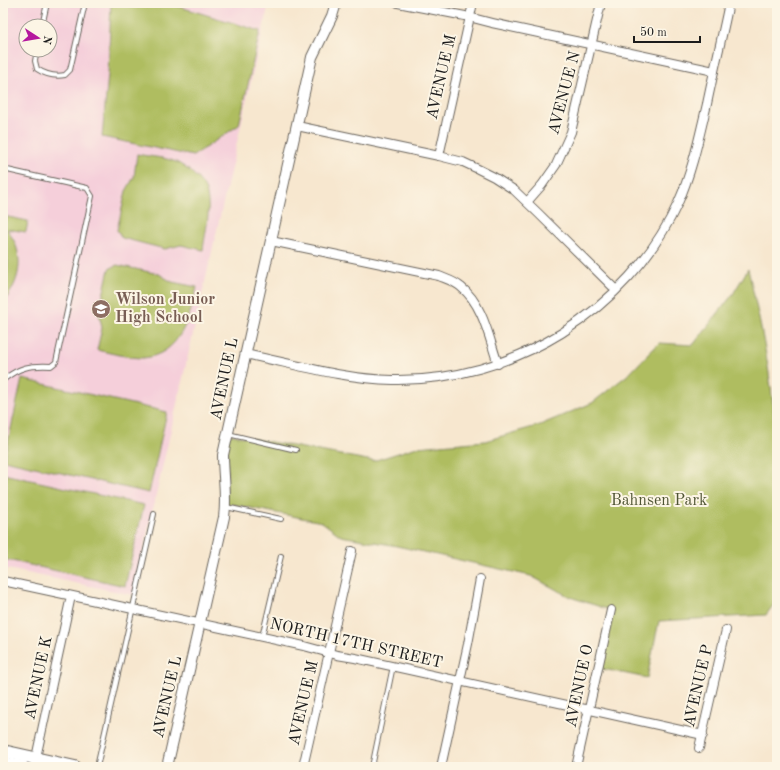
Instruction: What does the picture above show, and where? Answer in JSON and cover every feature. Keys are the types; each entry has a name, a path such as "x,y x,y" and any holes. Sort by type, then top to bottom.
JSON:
{"main road":[{"path":"3,751 35,763 75,767"},
{"path":"3,763 23,767"}],"street":[{"name":"AVENUE L","path":"167,767 225,507 226,489 223,469 223,455 312,57 332,16 336,3"},
{"path":"398,3 470,17 714,71"},
{"name":"AVENUE M","path":"439,156 473,3"},
{"name":"AVENUE N","path":"527,202 551,172 564,149 575,120 601,3"},
{"path":"246,354 364,378 393,380 420,379 457,374 498,364 553,339 578,323 598,308 642,261 664,229 677,204 688,178 696,150 729,3"},
{"path":"297,126 463,162 494,177 514,190 527,202 616,290"},
{"path":"271,241 451,280 461,286 475,302 480,312 498,364"},
{"name":"AVENUE M","path":"303,767 352,551"},
{"path":"441,767 460,681 480,578"},
{"name":"NORTH 17TH STREET","path":"3,581 703,734"},
{"name":"AVENUE K","path":"35,763 71,596"},
{"name":"AVENUE O","path":"576,767 610,610"},
{"name":"AVENUE P","path":"700,748 726,630"}],"lane":[{"path":"44,18 47,3"},
{"path":"36,58 37,69 44,74 65,76 70,70 85,3"},
{"path":"3,169 87,188 92,196 56,362 51,366 37,366 17,370 3,380"},
{"path":"228,434 296,450"},
{"path":"225,507 281,519"},
{"path":"98,767 154,514"},
{"path":"262,638 281,556"},
{"path":"372,767 393,666"}],"shaded area":[{"name":"Wilson Junior High School","path":"3,3 269,3 133,595 3,568"}],"green space":[{"path":"111,3 167,3 260,31 239,125 193,156 102,137 108,75"},
{"path":"137,154 172,160 191,172 203,185 206,190 208,208 203,250 181,245 165,249 122,238 117,230 126,191 134,177"},
{"path":"3,216 28,221 26,232 7,229 18,251 19,267 12,289 3,303 3,283 8,263 6,250 3,245"},
{"path":"117,265 159,274 172,282 197,287 187,322 181,333 166,350 156,355 138,358 97,350 102,328 99,313 109,269"},
{"name":"Bahnsen Park","path":"748,269 767,358 774,414 777,494 777,600 766,615 659,621 647,678 598,668 610,610 570,597 531,576 397,546 341,536 322,522 226,503 228,434 373,461 417,447 485,441 540,425 592,403 630,373 659,343 693,345 733,294"},
{"path":"22,379 167,412 149,493 4,460"},
{"path":"3,474 144,505 125,586 3,559"}],"place":[{"name":"Wilson Junior High School","path":"101,309"}]}
